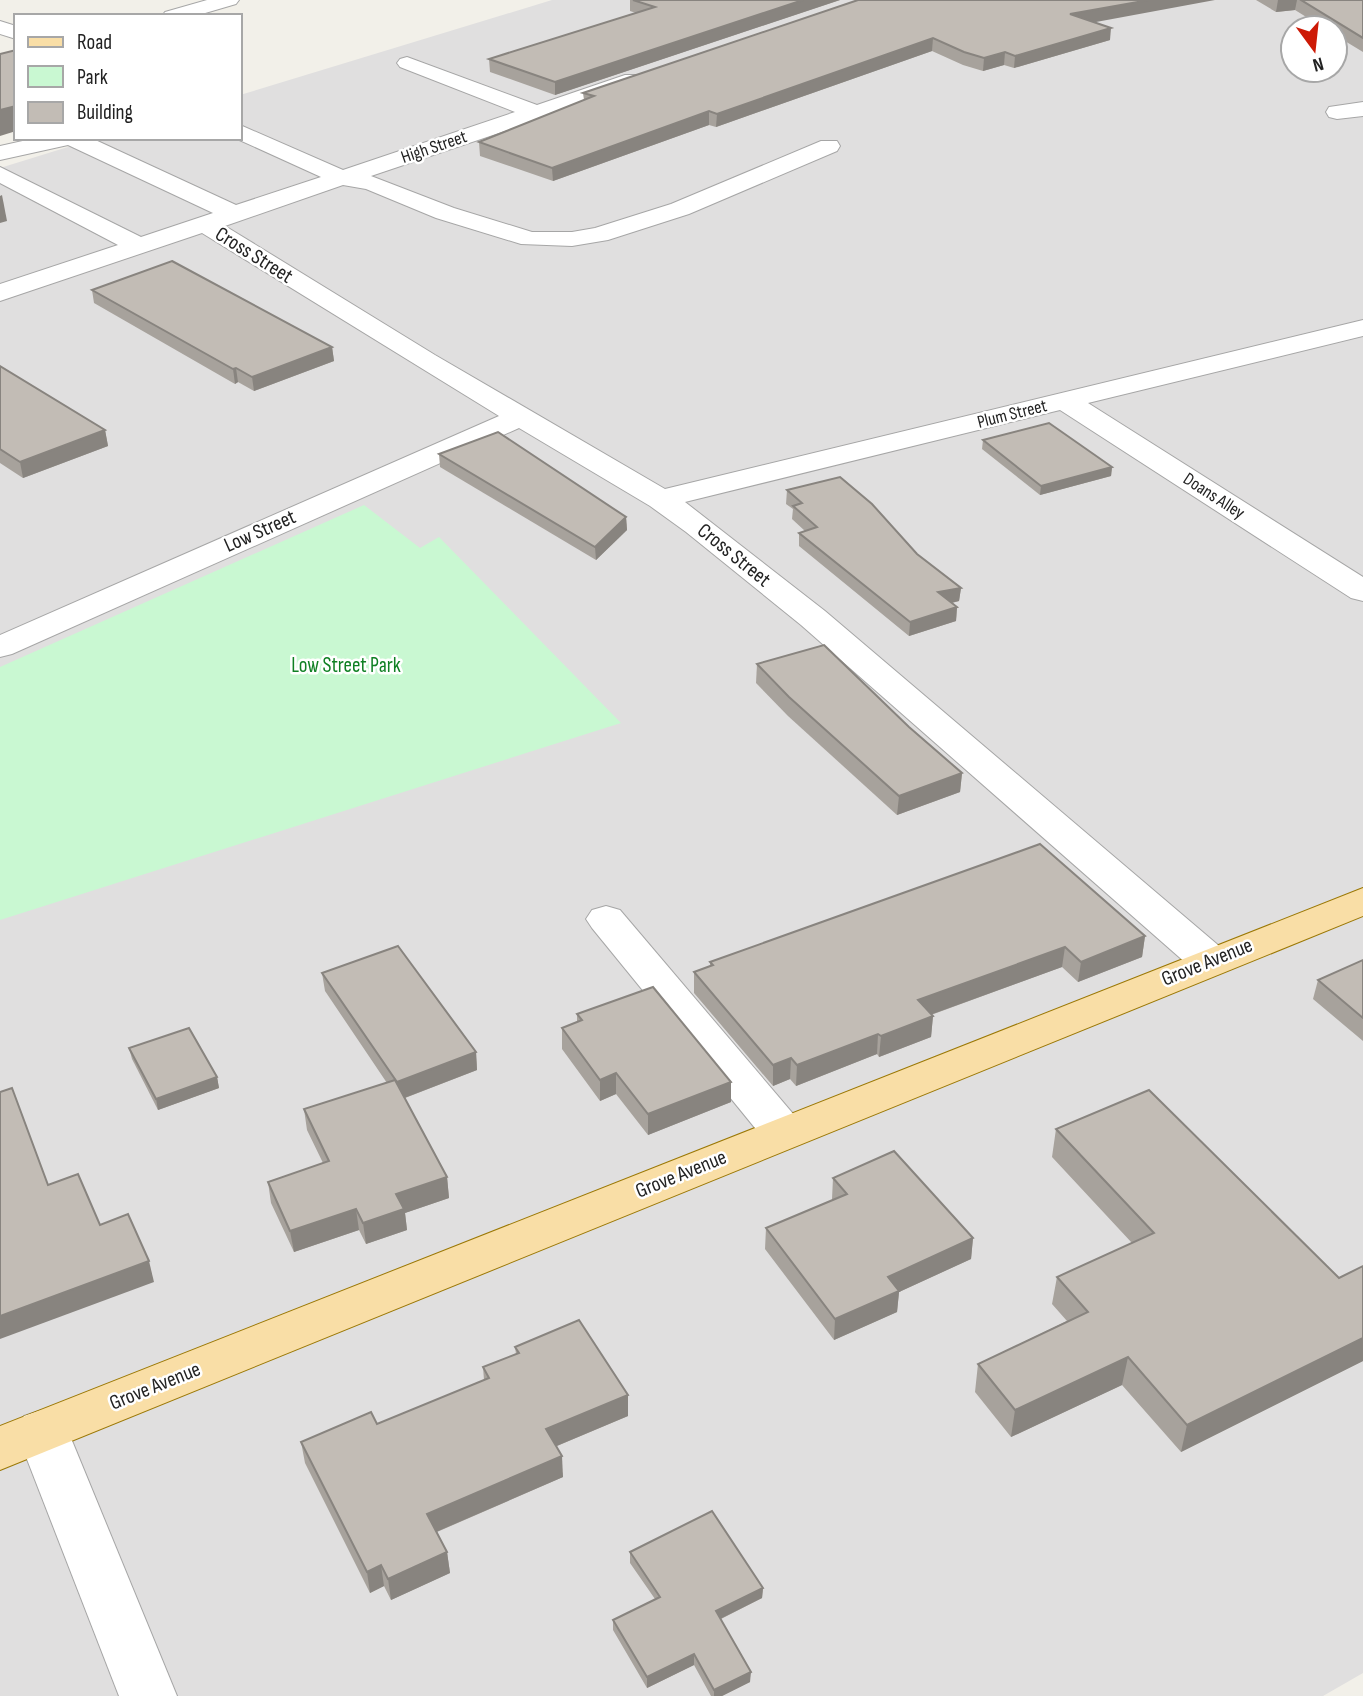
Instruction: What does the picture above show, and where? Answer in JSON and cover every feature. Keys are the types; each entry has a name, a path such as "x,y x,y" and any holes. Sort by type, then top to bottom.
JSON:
{"main road":[{"name":"Grove Avenue","path":"21,1440 1363,901"}],"street":[{"path":"179,14 229,0"},
{"path":"407,63 537,113"},
{"name":"High Street","path":"0,293 650,75"},
{"path":"1337,112 1363,109"},
{"path":"242,133 342,177 372,183 444,213 530,239 572,239 599,234 680,208 829,146"},
{"path":"0,153 62,140"},
{"name":"Cross Street","path":"75,140 220,219 425,361 661,499 697,525 813,618 1210,961"},
{"path":"0,174 139,246"},
{"name":"Plum Street","path":"661,499 1363,328"},
{"name":"Doans Alley","path":"1065,401 1363,591"},
{"name":"Low Street","path":"0,647 521,417"},
{"path":"606,919 784,1133"},
{"path":"21,1440 148,1696"}],"shaded area":[{"path":"552,0 1363,0 1363,1673 1323,1696 0,1696 0,168 91,140 242,140 242,94"}],"green space":[{"name":"Low Street Park","path":"364,505 420,548 439,537 621,723 0,920 0,667"}],"building":[{"path":"633,0 803,0 555,82 489,59 655,7"},
{"path":"858,0 1149,0 1070,14 1111,28 1015,56 1005,52 984,58 933,38 717,114 709,111 552,168 479,142 594,96 583,93"},
{"path":"1301,0 1363,0 1363,38 1349,29 1349,14 1324,14"},
{"path":"14,50 14,106 0,110 0,54"},
{"path":"172,261 332,347 252,377 92,290"},
{"path":"0,366 105,430 20,462 0,449"},
{"path":"1049,423 1112,467 1041,486 983,440"},
{"path":"498,432 626,517 595,547 439,454"},
{"path":"840,477 872,504 917,554 961,588 938,592 957,607 910,622 799,533 817,527 793,506 802,503 787,490"},
{"path":"824,645 909,727 962,773 899,796 789,697 757,664"},
{"path":"1040,844 1145,936 1081,962 1065,947 918,1000 933,1016 797,1065 791,1058 773,1065 694,972 713,965 710,962"},
{"path":"398,946 476,1052 397,1082 322,973"},
{"path":"1363,960 1363,1018 1318,980"},
{"path":"653,987 731,1082 648,1114 616,1073 600,1080 562,1028 582,1020 577,1014"},
{"path":"189,1028 217,1077 156,1099 129,1048"},
{"path":"395,1080 447,1177 396,1194 404,1209 363,1223 356,1209 290,1231 268,1182 329,1161 304,1109"},
{"path":"12,1088 48,1185 78,1174 100,1225 128,1214 149,1261 0,1316 0,1092"},
{"path":"1149,1090 1339,1278 1363,1266 1363,1338 1187,1425 1128,1357 1015,1410 978,1364 1088,1312 1057,1277 1154,1233 1056,1129"},
{"path":"894,1151 973,1238 888,1277 899,1291 835,1319 766,1228 847,1194 833,1178"},
{"path":"579,1320 628,1395 546,1429 562,1456 427,1514 447,1552 388,1579 381,1565 367,1572 301,1442 371,1412 377,1424 489,1378 483,1367 519,1353 515,1347"},
{"path":"712,1511 763,1588 716,1611 751,1672 714,1690 694,1654 647,1677 613,1620 660,1597 630,1552"}]}
